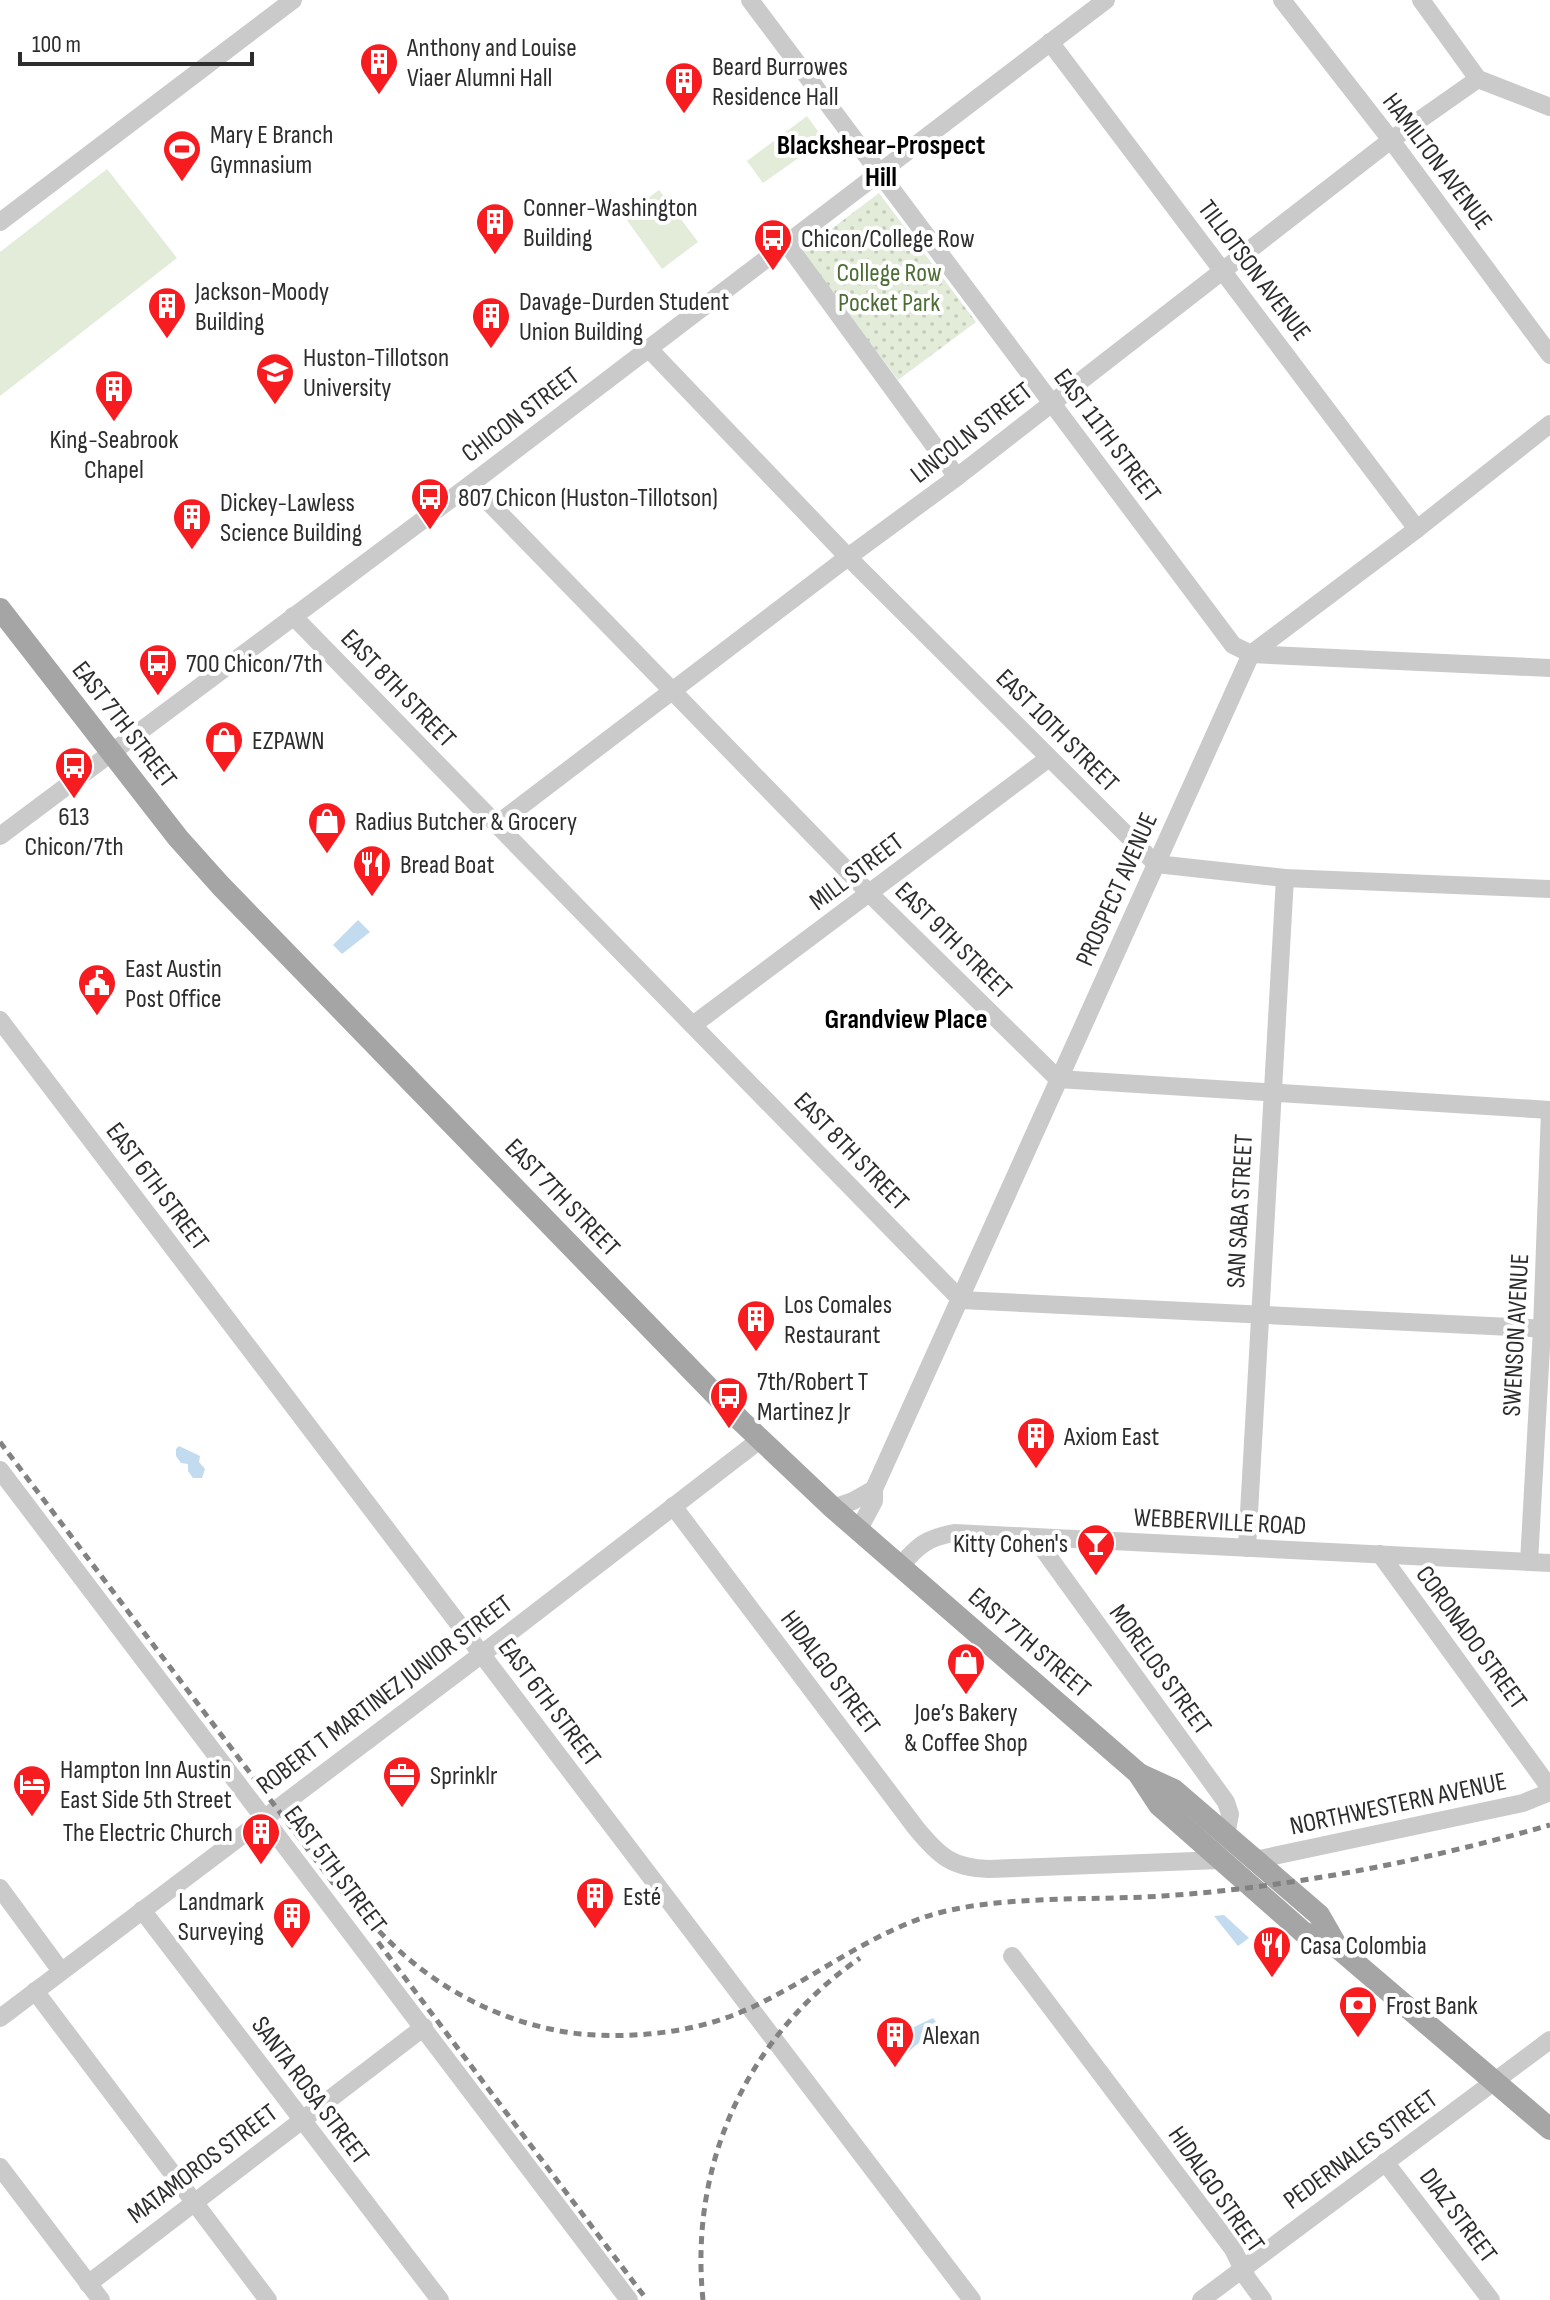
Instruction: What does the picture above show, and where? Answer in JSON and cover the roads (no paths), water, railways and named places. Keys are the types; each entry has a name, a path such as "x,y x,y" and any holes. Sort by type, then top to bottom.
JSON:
{"main road":[{"name":"EAST 7TH STREET","path":"0,609 178,838 221,886 761,1439 858,1531 1138,1773 1159,1805 1220,1860 1303,1932 1338,1948 1550,2129"},
{"name":"EAST 7TH STREET","path":"1138,1773 1174,1790 1319,1915 1338,1948"}],"street":[{"path":"3,213 293,0"},
{"name":"EAST 11TH STREET","path":"750,0 1233,645 1251,654"},
{"name":"CHICON STREET","path":"0,836 471,484 1106,0"},
{"name":"HAMILTON AVENUE","path":"1282,0 1391,140 1550,355"},
{"path":"1421,0 1478,79 1550,107"},
{"name":"TILLOTSON AVENUE","path":"1050,42 1417,529"},
{"name":"LINCOLN STREET","path":"496,825 957,477 1391,140 1478,79"},
{"path":"787,244 957,477"},
{"name":"EAST 10TH STREET","path":"649,349 848,557 1156,864"},
{"name":"PROSPECT AVENUE","path":"858,1531 874,1501 874,1489 1251,654 1550,424"},
{"name":"EAST 9TH STREET","path":"471,484 870,894 1058,1079"},
{"name":"EAST 8TH STREET","path":"293,616 961,1300"},
{"path":"1251,654 1550,668"},
{"name":"MILL STREET","path":"693,1025 1049,758"},
{"path":"1156,864 1285,878 1550,889"},
{"name":"SAN SABA STREET","path":"1247,1548 1285,878"},
{"name":"EAST 6TH STREET","path":"0,1020 972,2300"},
{"path":"1058,1079 1550,1110"},
{"name":"SWENSON AVENUE","path":"1529,1562 1546,1329 1550,1110"},
{"path":"961,1300 1546,1329"},
{"name":"ROBERT T MARTINEZ JUNIOR STREET","path":"0,2018 761,1439"},
{"name":"EAST 5TH STREET","path":"0,1470 629,2300"},
{"path":"833,1508 874,1489"},
{"name":"HIDALGO STREET","path":"673,1506 916,1828 934,1850 953,1863 969,1869 989,1869 1220,1860"},
{"name":"WEBBERVILLE ROAD","path":"900,1566 919,1544 936,1536 954,1533 1550,1563"},
{"name":"MORELOS STREET","path":"1035,1538 1226,1802 1230,1814 1226,1835"},
{"name":"CORONADO STREET","path":"1380,1554 1550,1790"},
{"name":"NORTHWESTERN AVENUE","path":"1255,1860 1523,1803 1550,1790"},
{"path":"0,1888 61,1971"},
{"name":"SANTA ROSA STREET","path":"142,1910 440,2300"},
{"name":"HIDALGO STREET","path":"1012,1956 1233,2249 1263,2300"},
{"path":"35,1991 268,2300"},
{"name":"MATAMOROS STREET","path":"88,2284 424,2027"},
{"name":"PEDERNALES STREET","path":"1201,2300 1550,2040"},
{"name":"DIAZ STREET","path":"1385,2162 1491,2300"},
{"path":"0,2167 101,2300"}],"water":[{"path":"358,920 370,932 342,954 333,945"},
{"path":"179,1446 200,1456 199,1462 205,1469 202,1478 193,1478 188,1464 181,1463 176,1456"},
{"path":"1224,1915 1249,1938 1238,1946 1214,1916"},
{"path":"933,2018 939,2026 908,2052 905,2047 900,2051 894,2042"}],"railway":[{"path":"0,1442 337,1888"},
{"path":"331,1880 404,1955 464,1997 533,2025 581,2034 623,2035 666,2032 729,2017 899,1927 949,1910 1009,1902 1163,1896 1261,1886 1407,1861 1550,1825"},
{"path":"378,1942 647,2300"},
{"path":"703,2300 701,2249 706,2200 717,2153 734,2107 757,2065 786,2025 820,1990 860,1958"}],"place":[{"name":"Anthony and Louise Viaer Alumni Hall","path":"379,96"},
{"name":"Beard Burrowes Residence Hall","path":"684,115"},
{"name":"Mary E Branch Gymnasium","path":"182,183"},
{"name":"Conner-Washington Building","path":"495,256"},
{"name":"Chicon/College Row","path":"773,272"},
{"name":"Jackson-Moody Building","path":"167,340"},
{"name":"Davage-Durden Student Union Building","path":"491,350"},
{"name":"Huston-Tillotson University","path":"275,406"},
{"name":"King-Seabrook Chapel","path":"114,423"},
{"name":"807 Chicon (Huston-Tillotson)","path":"430,531"},
{"name":"Dickey-Lawless Science Building","path":"192,551"},
{"name":"700 Chicon/7th","path":"158,697"},
{"name":"EZPAWN","path":"224,774"},
{"name":"613 Chicon/7th","path":"74,800"},
{"name":"Radius Butcher & Grocery","path":"327,855"},
{"name":"Bread Boat","path":"372,898"},
{"name":"East Austin Post Office","path":"97,1017"},
{"name":"Los Comales Restaurant","path":"756,1353"},
{"name":"7th/Robert T Martinez Jr","path":"729,1430"},
{"name":"Axiom East","path":"1036,1470"},
{"name":"Kitty Cohen's","path":"1096,1577"},
{"name":"Joe’s Bakery & Coffee Shop","path":"966,1696"},
{"name":"Sprinklr","path":"402,1809"},
{"name":"Hampton Inn Austin East Side 5th Street","path":"32,1818"},
{"name":"The Electric Church","path":"261,1866"},
{"name":"Esté","path":"595,1930"},
{"name":"Landmark Surveying","path":"292,1950"},
{"name":"Casa Colombia","path":"1272,1979"},
{"name":"Frost Bank","path":"1358,2039"},
{"name":"Alexan","path":"895,2069"}],"district":[{"name":"Blackshear-Prospect Hill","path":"881,160"},
{"name":"Grandview Place","path":"906,1018"}],"park label":[{"name":"College Row Pocket Park","path":"889,287"}]}
